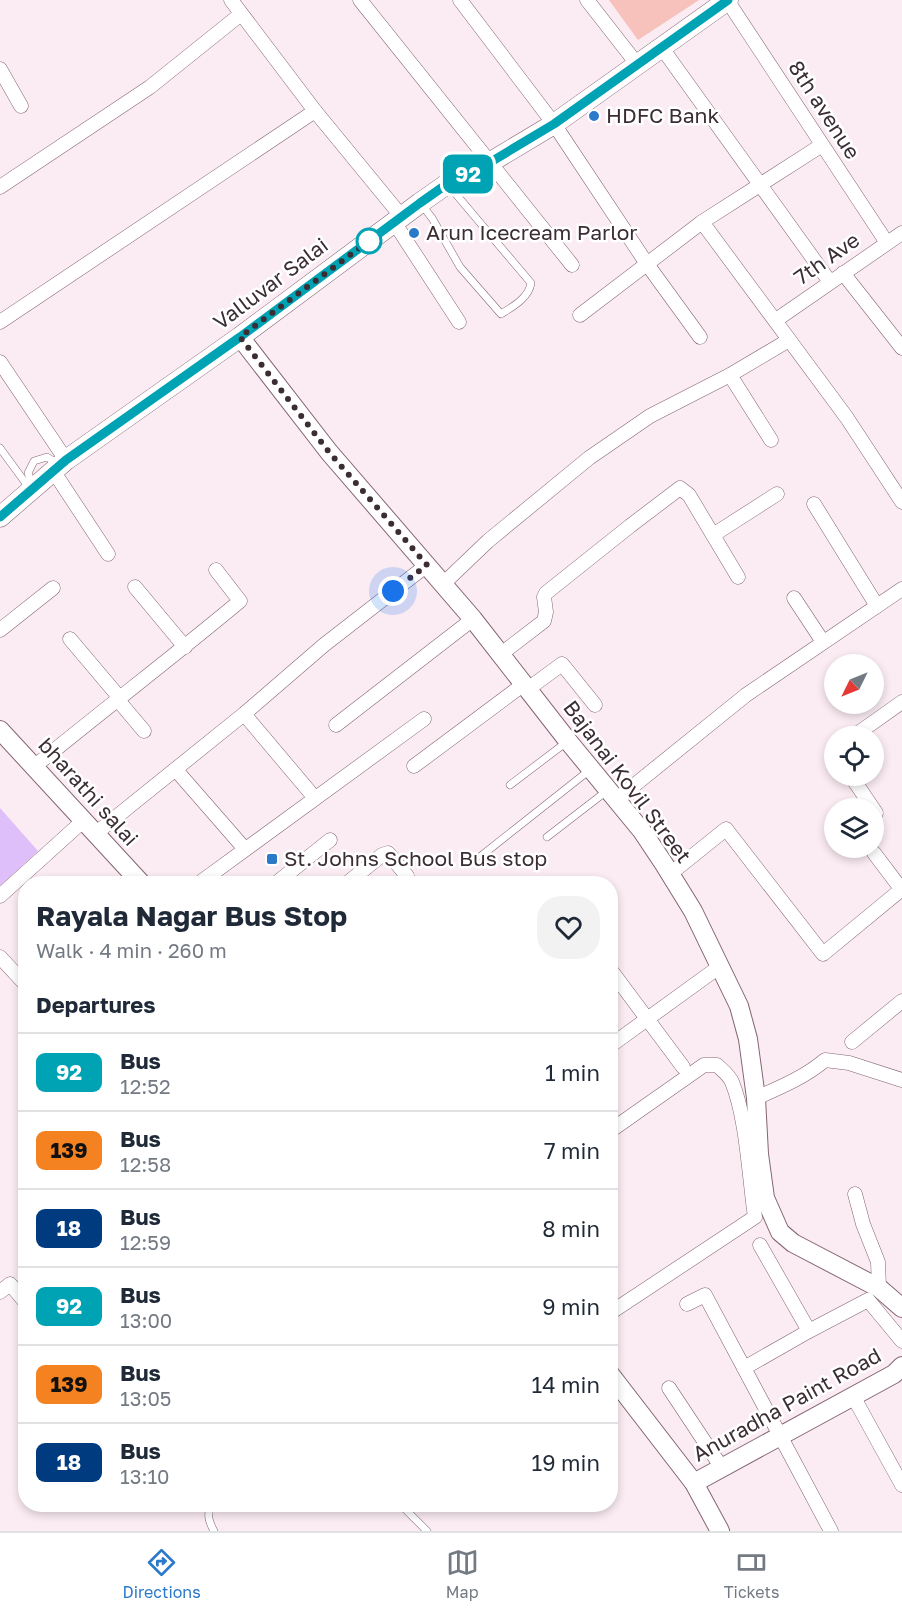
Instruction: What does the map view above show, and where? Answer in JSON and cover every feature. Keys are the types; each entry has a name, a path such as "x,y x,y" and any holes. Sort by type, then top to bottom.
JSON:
{"main road":[{"name":"Valluvar Salai","path":"2,511 60,466 240,337 420,203 447,184 489,163 554,124 727,0"}],"street":[{"path":"231,0 398,219 459,322"},
{"path":"360,0 572,265"},
{"path":"460,0 554,124 646,264 700,337"},
{"path":"587,0 637,64"},
{"name":"8th avenue","path":"727,0 886,243"},
{"path":"0,187 150,87 241,14"},
{"path":"662,48 830,282"},
{"path":"0,69 21,106"},
{"path":"0,322 315,111"},
{"path":"580,315 702,222 822,145"},
{"path":"702,222 847,418 902,502"},
{"name":"7th Ave","path":"776,320 902,233"},
{"path":"843,273 902,348"},
{"name":"Bajanai Kovil Street","path":"240,337 329,452 473,619 642,831 693,911 739,1006 748,1039 765,1198 780,1232 793,1243 879,1288 902,1308"},
{"path":"443,584 488,541 589,458 650,416 730,375 789,340"},
{"path":"0,362 108,554"},
{"path":"730,375 771,440"},
{"path":"501,654 544,621 546,593 680,488 689,495 738,577"},
{"path":"713,535 777,494"},
{"path":"814,504 877,606"},
{"path":"26,876 89,828 176,770 324,645 427,565"},
{"path":"35,766 240,601 216,570"},
{"path":"135,587 185,647"},
{"path":"0,630 53,588"},
{"path":"612,795 746,695 902,589"},
{"path":"794,598 823,642"},
{"path":"336,724 473,619"},
{"path":"70,639 144,731"},
{"path":"414,766 562,664 595,705"},
{"path":"868,726 902,702"},
{"path":"244,714 314,797"},
{"path":"208,876 424,719"},
{"name":"bharathi salai","path":"0,730 134,876"},
{"path":"176,770 244,848"},
{"path":"670,874 726,829 823,954 902,890 878,858"},
{"path":"285,876 330,840"},
{"path":"356,876 382,855 388,853 407,876"},
{"path":"0,896 18,882"},
{"path":"0,957 18,976"},
{"path":"618,1041 719,967"},
{"path":"618,979 683,1067"},
{"path":"852,1042 902,1001"},
{"path":"756,1098 789,1084 814,1070 825,1060 849,1063 902,1080"},
{"path":"618,1125 704,1065 717,1065 731,1080 738,1104 755,1217 618,1305"},
{"path":"855,1194 863,1224 878,1262 879,1288"},
{"path":"760,1245 809,1331"},
{"path":"0,1292 10,1284 18,1294"},
{"path":"687,1304 705,1295 831,1531"},
{"path":"744,1368 868,1300 902,1341"},
{"name":"Anuradha Paint Road","path":"694,1483 899,1370"},
{"path":"618,1384 694,1483 720,1531"},
{"path":"669,1388 722,1468"},
{"path":"853,1396 902,1485"}],"lane":[{"path":"420,203 432,218 460,267 501,314 513,306 531,289 531,283 447,184"},
{"path":"0,448 32,490"},
{"path":"510,785 568,741"},
{"path":"481,856 591,769"},
{"path":"547,837 612,795"},
{"path":"209,1512 209,1522 214,1531"},
{"path":"408,1512 427,1531"}],"shaded area":[{"path":"609,0 699,0 638,40"},
{"path":"0,808 38,851 0,886"}],"bus line":[{"name":"92","path":"0,517 66,460 240,337 420,203 447,184 489,163 554,124 728,0"}],"place":[{"name":"HDFC Bank","path":"594,116"},
{"name":"Arun Icecream Parlor","path":"414,233"},
{"name":"St. Johns School Bus stop","path":"272,859"}],"route":[{"path":"369,241 377,235 240,337 329,452 427,565 393,591"}]}
